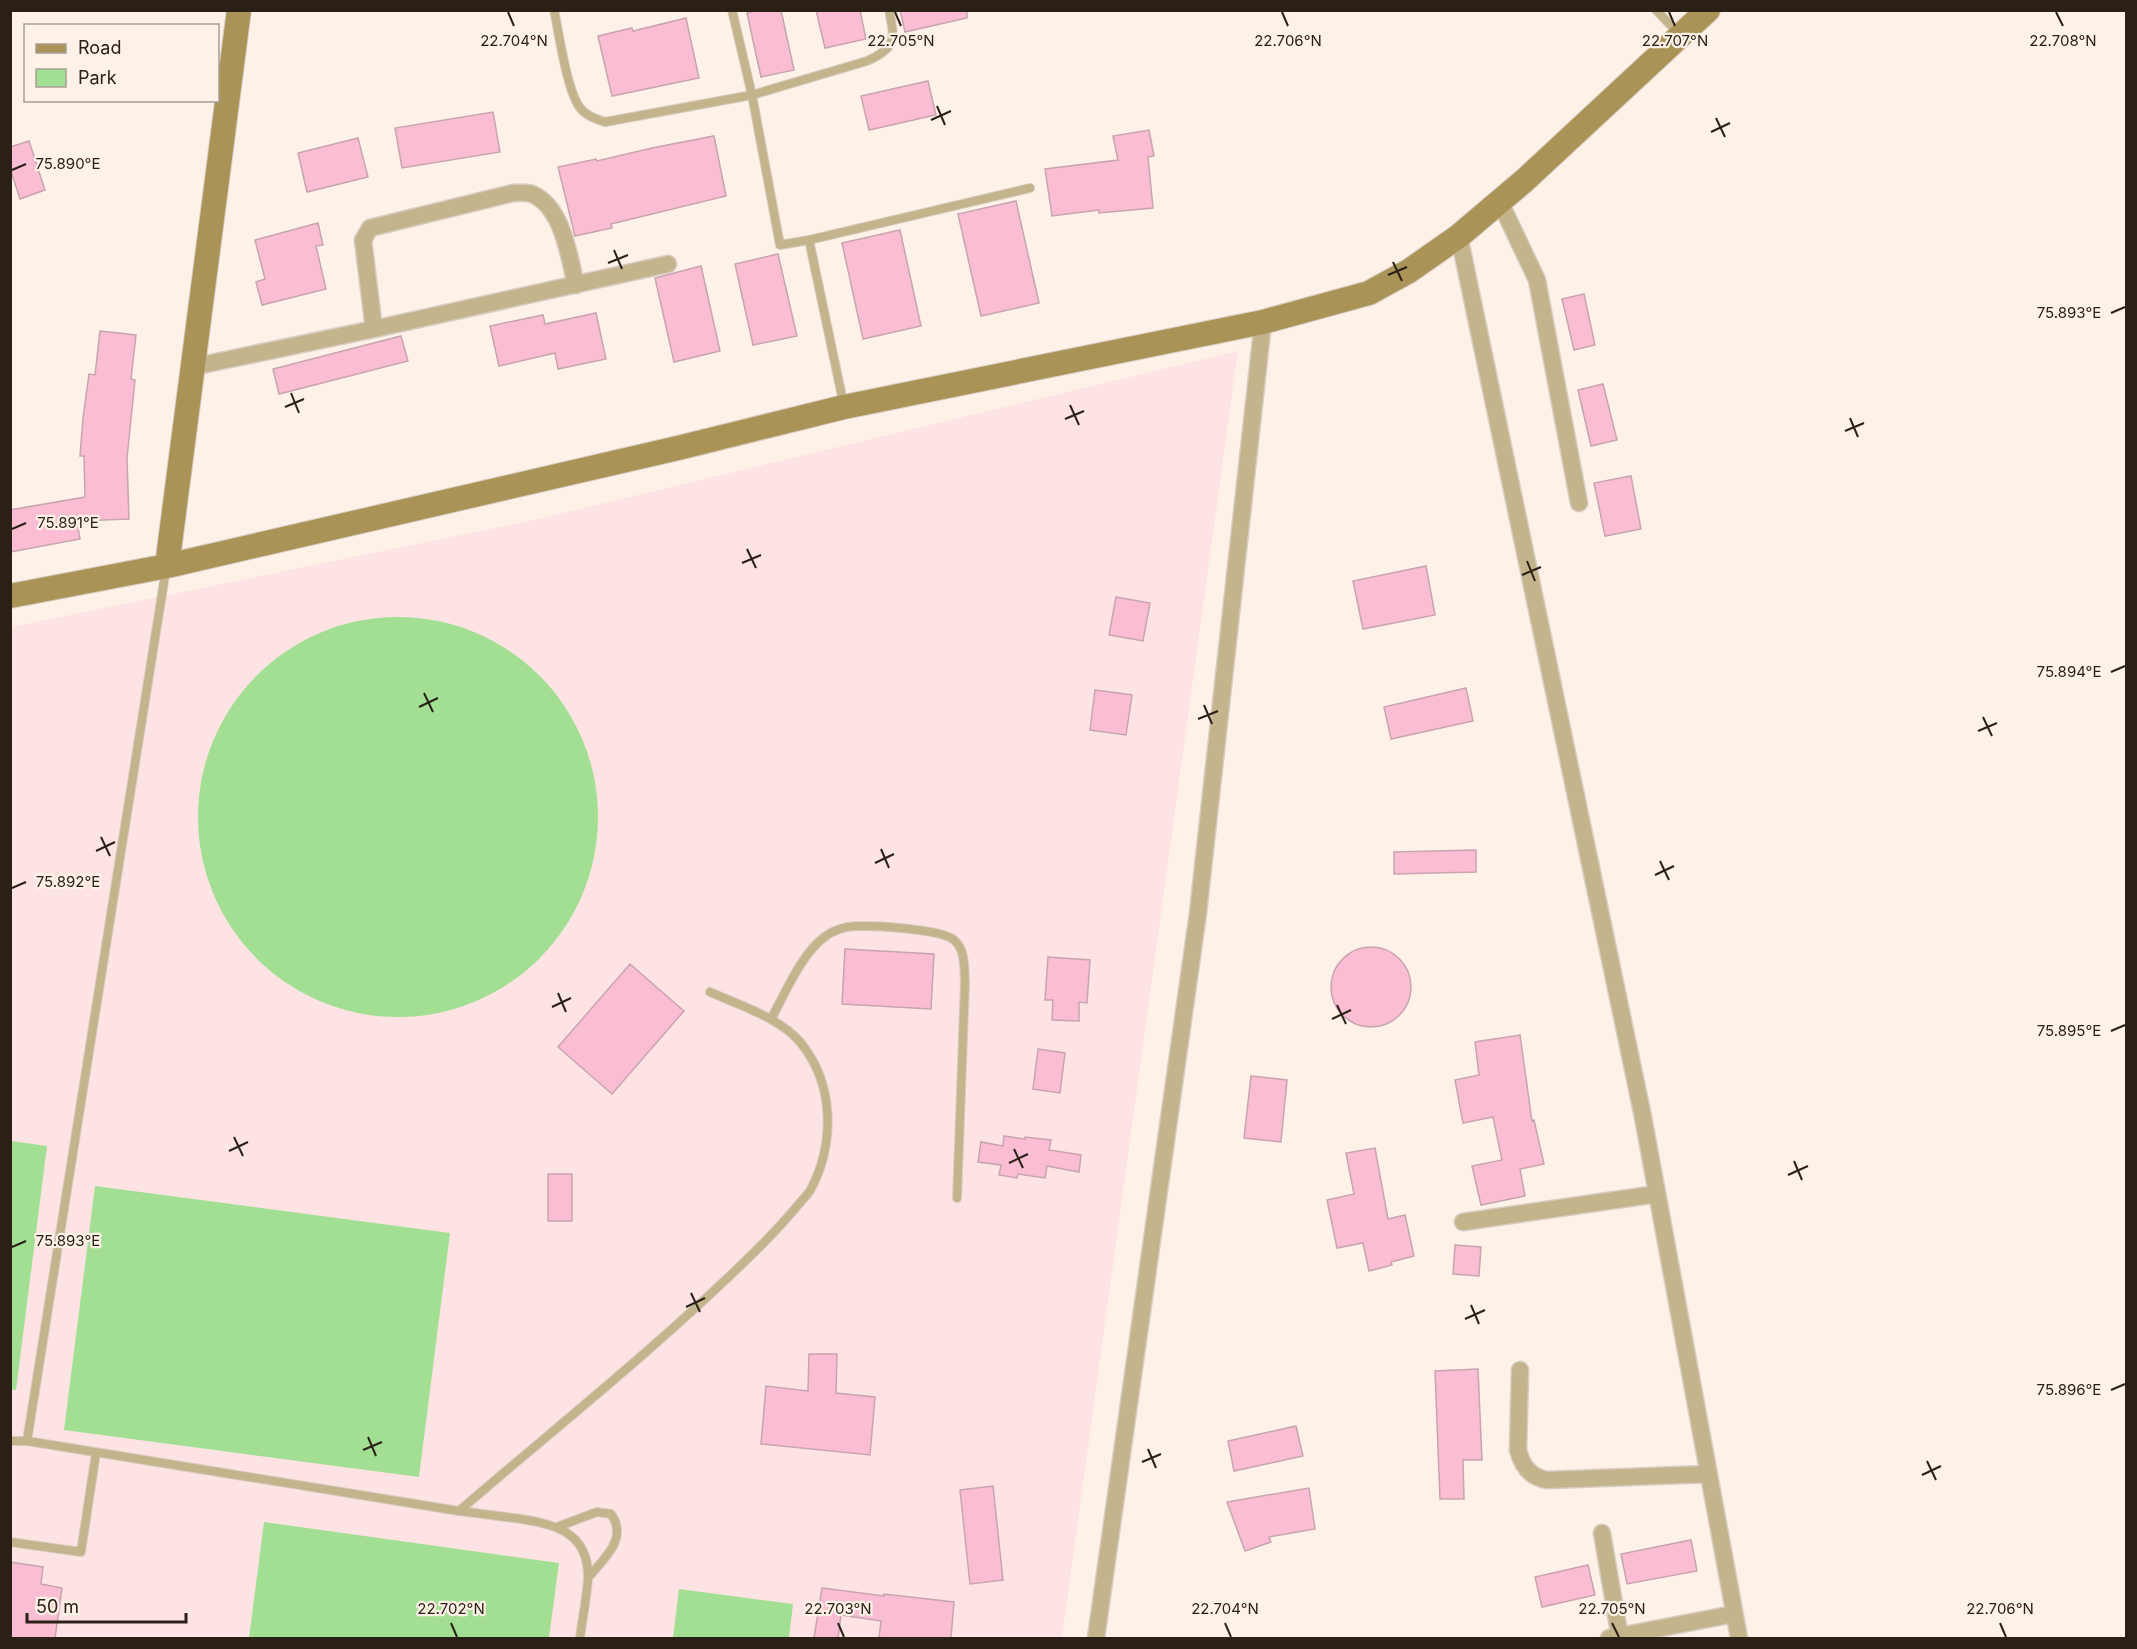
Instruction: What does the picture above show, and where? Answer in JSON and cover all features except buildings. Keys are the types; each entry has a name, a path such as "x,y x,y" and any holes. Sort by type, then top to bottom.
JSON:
{"street":[{"path":"167,566 239,10"},
{"path":"10,596 167,566 678,448 844,407 1263,322 1369,293 1408,271 1459,236 1500,202 1708,10"},
{"path":"374,330 363,240 370,228 513,193 531,194 543,202 558,220 576,285"},
{"path":"1500,202 1537,280 1580,503"},
{"path":"1459,236 1638,1093 1739,1638"},
{"path":"192,367 374,330 668,264"},
{"path":"1096,1638 1198,913 1263,322"},
{"path":"1463,1222 1657,1194"},
{"path":"1520,1370 1518,1450 1520,1460 1526,1469 1539,1478 1709,1474"},
{"path":"1602,1533 1616,1638 1734,1614"}],"lane":[{"path":"554,10 572,92 580,108 590,117 605,122 752,95 867,61 880,55 890,45 894,34 889,10"},
{"path":"732,10 752,95 780,245 1030,188"},
{"path":"1656,10 1681,36"},
{"path":"809,240 844,407"},
{"path":"27,1441 167,566"},
{"path":"771,1019 805,958 816,944 835,930 863,926 939,932 953,939 963,953 965,983 957,1198"},
{"path":"459,1511 696,1309 777,1231 812,1189 826,1148 828,1115 824,1084 818,1069 800,1041 771,1019 710,992"},
{"path":"10,1442 27,1441 545,1523 557,1527 574,1537 586,1561 588,1578 580,1638"},
{"path":"10,1542 81,1552 96,1453"},
{"path":"557,1527 597,1512 611,1514 618,1523 617,1538 588,1578"}],"shaded area":[{"path":"1238,351 1062,1638 11,1638 11,627 534,520"}],"green space":[{"path":"398,617 437,620 475,632 509,650 540,675 565,706 583,740 595,778 598,817 595,856 583,894 565,928 540,959 509,984 475,1002 437,1014 398,1017 359,1014 321,1002 287,984 256,959 231,928 213,894 201,856 198,817 201,778 213,740 231,706 256,675 287,650 321,632 359,620"},
{"path":"11,1141 47,1146 16,1390 10,1389"},
{"path":"95,1186 450,1233 419,1477 64,1430"},
{"path":"264,1522 559,1563 549,1638 249,1638"},
{"path":"679,1589 793,1604 789,1638 673,1638"}]}
